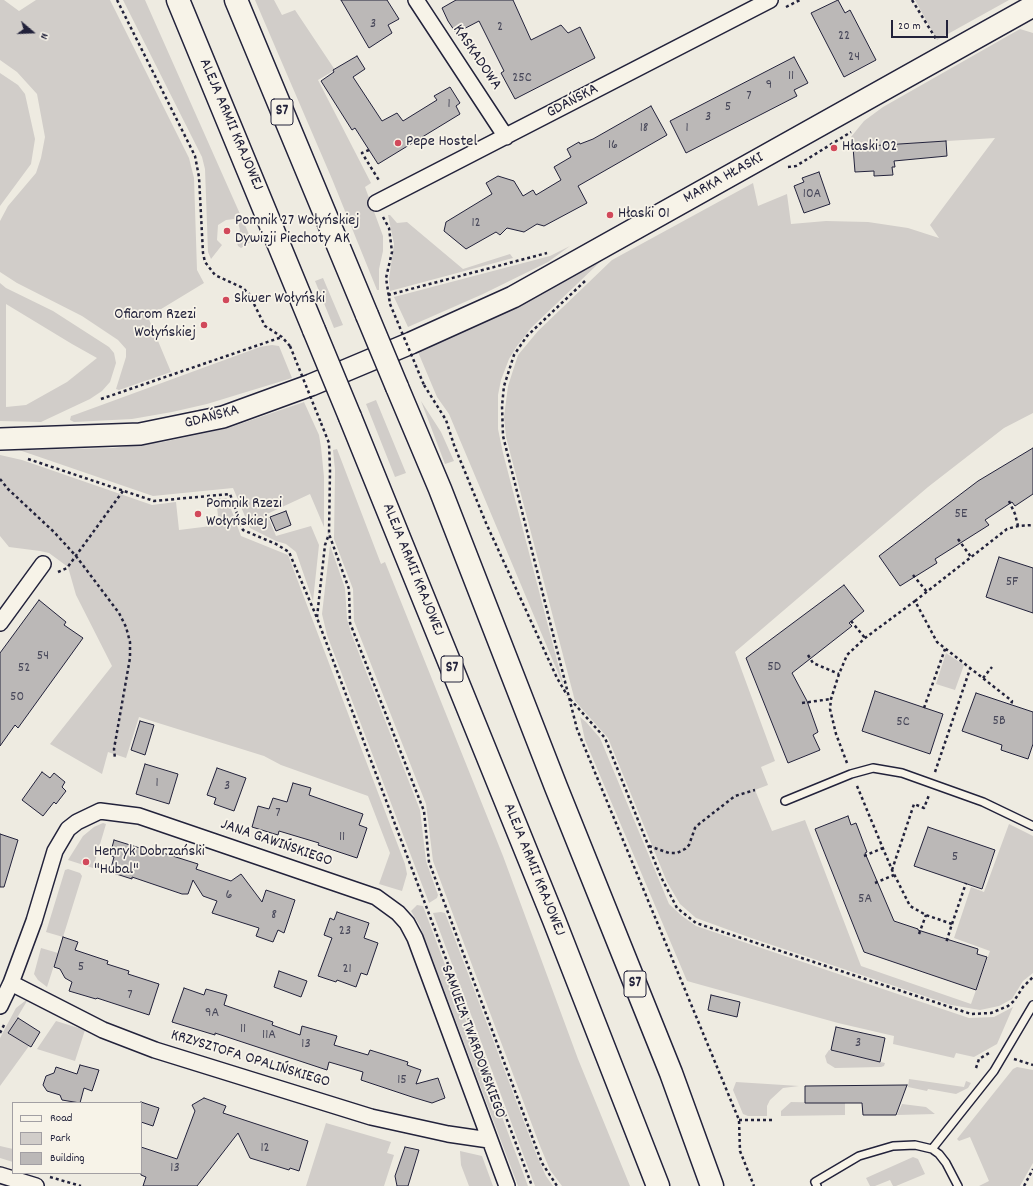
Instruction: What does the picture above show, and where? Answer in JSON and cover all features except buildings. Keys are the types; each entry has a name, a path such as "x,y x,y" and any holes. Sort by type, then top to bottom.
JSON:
{"highway":[{"name":"ALEJA ARMII KRAJOWEJ","path":"178,0 350,417 554,920 658,1186"},
{"name":"S7","path":"236,0 443,496 556,786 671,1073 712,1185"}],"street":[{"name":"KASKADOWA","path":"416,0 506,137"},
{"name":"GDAŃSKA","path":"376,203 770,0"},
{"name":"MARKA HŁASKI","path":"404,338 513,297 1033,6"},
{"name":"GDAŃSKA","path":"0,438 140,434 223,417 311,385 404,338"},
{"path":"0,624 43,564"},
{"name":"JANA GAWIŃSKIEGO","path":"0,1006 11,983 34,921 56,851 68,829 86,816 100,811 139,816 376,897 398,913"},
{"name":"SAMUELA TWARDOWSKIEGO","path":"398,913 407,923 415,938 489,1140 508,1186"},
{"name":"KRZYSZTOFA OPALIŃSKIEGO","path":"11,983 103,1030 155,1050 372,1117 448,1134 489,1140"},
{"path":"0,1175 41,1181"}],"lane":[{"path":"785,800 851,774 873,768 902,773 984,802 1033,826"},
{"path":"932,1149 994,1072 1033,1005"},
{"path":"817,1186 815,1182 859,1156 893,1146 915,1145 932,1149 946,1163 958,1186"}],"path":[{"path":"116,0 194,156 200,178 202,253 205,262 215,275 243,288 249,294 265,326 282,337 290,346 329,443 329,534 325,545 317,618"},
{"path":"912,0 939,44"},
{"path":"369,150 362,153 379,179"},
{"path":"376,203 389,228 392,252 386,278 390,304 424,385 446,420 454,445 486,523 557,678 570,699 605,738 649,846 677,908 696,923 709,928 970,1014 991,1013 1008,1006 1014,1002 1023,988 1033,977"},
{"path":"388,295 547,254 553,250"},
{"path":"589,277 527,336 514,355 504,386 502,406 503,436 577,729 739,1120 740,1151 754,1186"},
{"path":"101,399 282,337"},
{"path":"299,380 306,377"},
{"path":"23,457 154,501 230,494 243,530 276,544 289,552 317,618 532,1186"},
{"path":"0,479 8,489 54,532 76,556 119,612 130,642 130,658 114,749 114,759"},
{"path":"56,573 67,568 123,491"},
{"path":"1009,501 1016,514 1018,526"},
{"path":"952,924 926,915 910,906 894,875 851,774 836,734 830,708 831,699 847,655 865,638 927,592 1007,529 1018,526 1033,525"},
{"path":"329,534 349,589 350,623 424,811 429,862 542,1163 557,1186"},
{"path":"958,539 971,557"},
{"path":"913,575 927,592"},
{"path":"915,601 937,642 1012,701 1011,704"},
{"path":"851,621 865,638"},
{"path":"924,708 945,649"},
{"path":"808,655 813,663 839,674"},
{"path":"983,678 992,668"},
{"path":"934,776 970,669"},
{"path":"802,703 831,699"},
{"path":"848,764 854,763"},
{"path":"892,870 914,804 924,808 933,784"},
{"path":"649,846 669,853 681,851 689,845 692,834 699,824 735,796 755,790"},
{"path":"864,856 883,848"},
{"path":"875,883 894,875"},
{"path":"946,943 966,883"},
{"path":"919,934 926,915"},
{"path":"0,1033 6,1022"},
{"path":"976,1068 981,1057 992,1051"},
{"path":"1012,1059 1033,1065"},
{"path":"739,1120 774,1120"},
{"path":"1024,1186 1033,1169"},
{"path":"41,1181 81,1186"}],"green space":[{"path":"0,0 4,0 19,11 36,0 110,0 189,158 194,178 197,270 204,283 148,317 171,372 119,390 116,389 126,357 126,349 118,340 82,316 17,283 0,272 0,221 8,206 36,173 41,158 45,137 37,94 17,72 0,60"},
{"path":"123,0 145,0 252,241 241,248 237,243 239,242 237,237 240,230 238,223 234,219 226,220 218,225 217,240 222,245 211,259 208,252 205,169 202,157"},
{"path":"255,0 274,0 282,15 295,10 335,70 318,80 371,183 365,187 383,236 383,251 379,269 379,290 377,290 332,179"},
{"path":"915,0 1009,0 937,40"},
{"path":"1020,29 1033,33 1033,413 1004,428 928,487 735,652 775,761 761,767 768,785 755,790 772,831 805,820 861,966 971,1004 990,951 954,938 971,887 984,892 1009,824 1033,836 1033,973 1023,981 1012,999 999,1006 980,1010 951,1005 751,938 696,918 680,904 667,882 608,738 575,701 506,437 504,417 508,386 518,355 538,331 612,260 753,183 758,206 787,194 791,224 826,221 868,222 908,228 939,238 930,225 995,138 853,147 851,137 864,121 883,107"},
{"path":"0,73 18,85 25,94 35,139 31,164 0,206"},
{"path":"388,215 390,215 397,223 407,222 463,269 510,254 513,258 390,291 389,279 394,244"},
{"path":"570,246 548,262 483,294 408,327 394,297 550,256"},
{"path":"600,262 531,328 517,346 509,359 501,380 498,395 498,429 503,453 564,687 449,414 437,397 418,352 515,308"},
{"path":"323,278 343,325 334,328 315,281"},
{"path":"0,283 6,288 53,311 109,347 114,353 116,363 110,382 102,391 90,399 41,422 0,421","holes":["6,304 97,358 67,382 26,405 6,407"]},
{"path":"272,345 279,346 292,378 207,404 172,412 132,419 74,422 70,420 71,416 260,347"},
{"path":"376,400 406,473 395,477 366,404"},
{"path":"421,401 441,432 454,461 445,464"},
{"path":"304,402 319,435 321,447 324,477 324,527 310,494 267,514 276,536 311,526 319,545 313,601 296,552 286,544 276,541 250,528 233,488 153,496 19,450 113,448 163,442 228,428"},
{"path":"337,449 381,564 385,562 503,856 578,1059 630,1186 562,1186 550,1170 540,1146 433,861 426,804 354,621 353,589 334,539 335,470 333,450"},
{"path":"0,455 22,460 152,505 176,502 179,530 219,525 216,498 227,498 241,536 288,555 405,864 407,874 402,891 379,884 390,853 368,796 281,765 264,756 139,717 126,758 108,752 102,774 50,744 112,666 76,595 68,567 49,553 9,547 0,536"},
{"path":"330,545 345,588 347,619 351,633 420,810 426,861 438,895 437,898 429,903 327,635 322,614"},
{"path":"946,653 964,665 955,690 936,684"},
{"path":"580,717 600,738 669,904 682,916 696,926 969,1018 994,1017 1013,1007 997,1044 974,1057 956,1053 954,1058 893,1044 894,1036 838,1023 687,981 585,740"},
{"path":"103,823 106,824 93,868 68,860 83,836 94,827"},
{"path":"68,869 80,873 82,876 63,937 46,932 65,870"},
{"path":"417,905 423,906 528,1186 518,1186 420,926 411,911"},
{"path":"433,913 445,913 447,918 537,1156 546,1176 553,1186 535,1186"},
{"path":"41,948 58,953 47,987 38,980 34,974"},
{"path":"27,1001 8,1033 29,1046 0,1086 0,1038 16,1008"},
{"path":"56,1021 85,1030 75,1061 37,1049"},
{"path":"829,1050 885,1063 884,1066 881,1067 835,1068 827,1063 825,1056"},
{"path":"1017,1067 1033,1070 1033,1163 1020,1186 979,1186 989,1181 970,1137 959,1141 957,1139 1013,1069"},
{"path":"909,1079 964,1087 966,1081 971,1083 968,1088 956,1094 928,1089 927,1091 908,1087"},
{"path":"736,1082 799,1086 783,1088 770,1100 767,1106 767,1116 748,1116 743,1114 733,1090"},
{"path":"791,1102 845,1103 845,1115 781,1116 781,1111"},
{"path":"902,1104 926,1107 935,1114 897,1115"},
{"path":"326,1123 391,1142 387,1153 394,1155 384,1186 306,1186"},
{"path":"0,1146 12,1149 12,1162 0,1158"},
{"path":"460,1151 482,1156 493,1186 469,1186 461,1165"},
{"path":"913,1157 918,1159 925,1174 896,1186 893,1186 890,1180 875,1186 870,1186 866,1178"}],"place":[{"name":"Pepe Hostel","path":"398,143"},
{"name":"Hłaski 02","path":"834,148"},
{"name":"Hłaski 01","path":"610,215"},
{"name":"Pomnik 27 Wołyńskiej Dywizji Piechoty AK","path":"227,231"},
{"name":"Skwer Wołyński","path":"226,300"},
{"name":"Ofiarom Rzezi Wołyńskiej","path":"204,325"},
{"name":"Pomnik Rzezi Wołyńskiej","path":"198,514"},
{"name":"Henryk Dobrzański \"Hubal\"","path":"86,862"}]}
